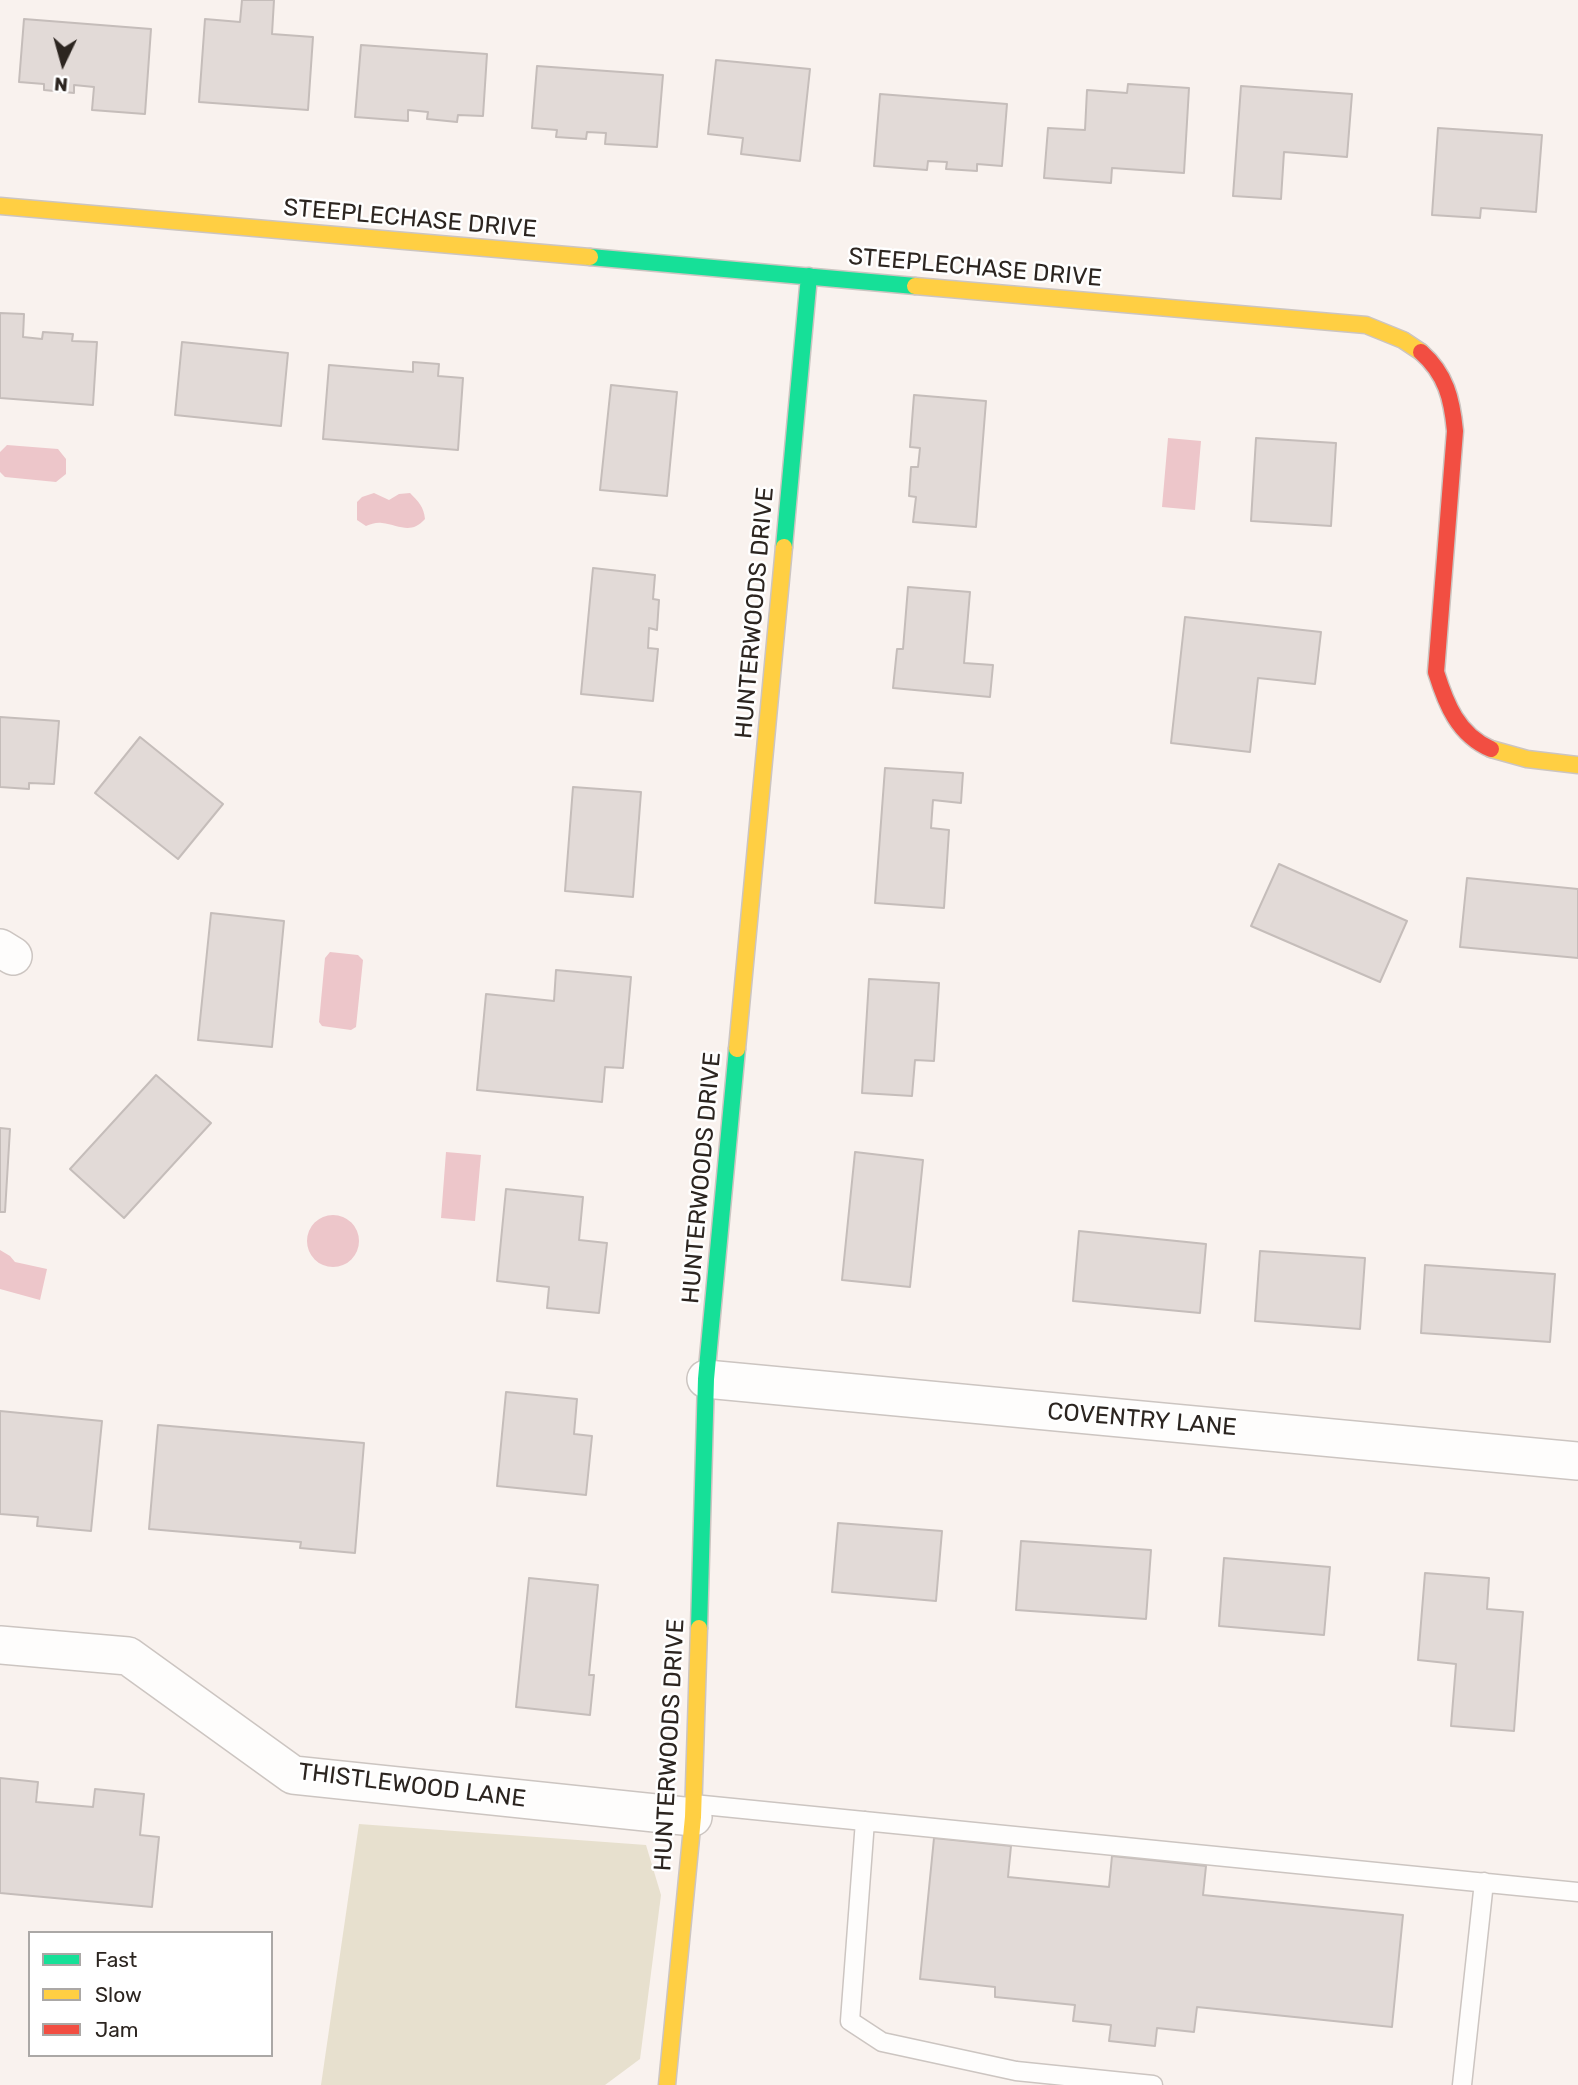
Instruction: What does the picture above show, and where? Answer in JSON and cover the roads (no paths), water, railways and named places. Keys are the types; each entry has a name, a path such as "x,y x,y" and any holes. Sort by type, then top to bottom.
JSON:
{"street":[{"name":"STEEPLECHASE DRIVE","path":"0,206 1366,325 1392,333 1415,346 1432,361 1446,382 1455,410 1437,642 1436,672 1441,693 1450,713 1474,740 1494,752 1517,759 1578,765"},
{"name":"HUNTERWOODS DRIVE","path":"667,2085 693,1811 706,1379 809,276"},
{"name":"COVENTRY LANE","path":"706,1379 1578,1461"},
{"name":"THISTLEWOOD LANE","path":"0,1645 128,1656 293,1775 693,1811"}],"lane":[{"path":"693,1811 865,1821 1578,1892"},
{"path":"865,1821 850,2021 882,2042 1016,2071 1153,2085"},
{"path":"1462,2085 1484,1882"}]}
